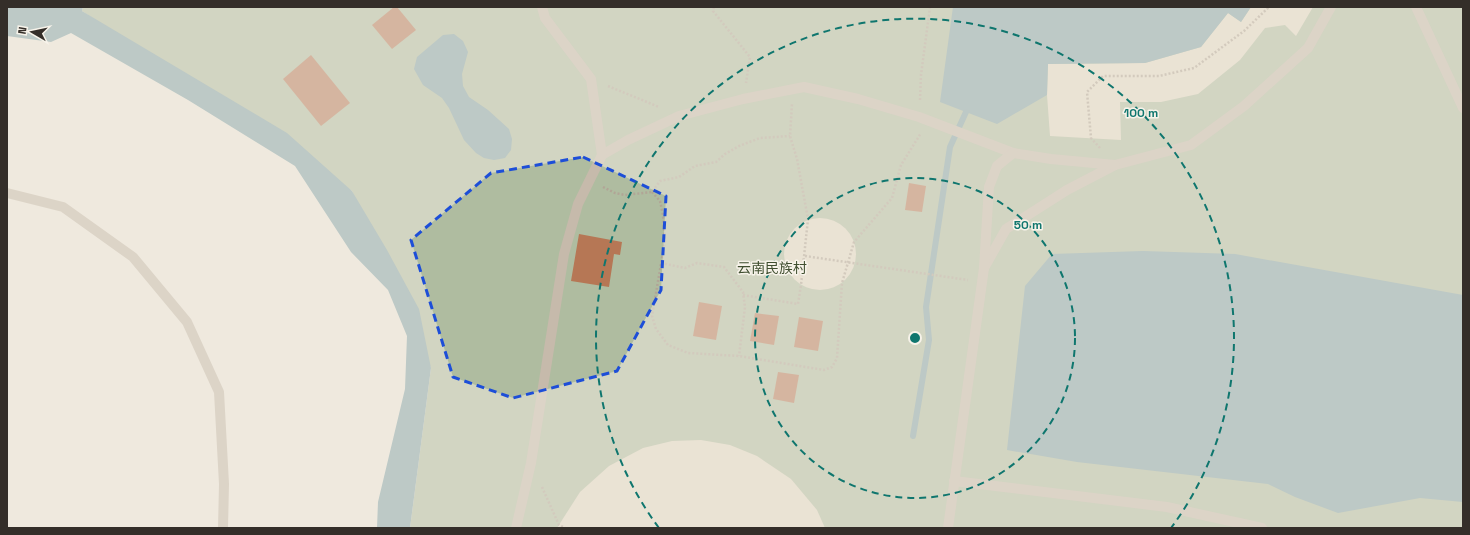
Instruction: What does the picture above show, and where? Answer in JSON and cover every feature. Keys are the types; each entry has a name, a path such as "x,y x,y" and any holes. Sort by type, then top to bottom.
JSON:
{"street":[{"path":"542,7 545,18 591,79 602,155"},
{"path":"984,268 1006,229 1067,190 1115,165 1190,145 1244,106 1308,48 1331,7"},
{"path":"1416,7 1463,108"},
{"path":"516,528 531,463 564,254 578,204 602,155 628,140 679,116 743,99 804,87 858,99 925,119 1013,153 1051,159 1115,165"},
{"path":"948,528 984,268 989,187 997,166 1013,153"},
{"path":"7,193 63,207 133,257 187,322 219,392 224,484 224,528"},
{"path":"954,480 1167,507 1262,528"}],"path":[{"path":"714,7 713,11 750,57 743,99"},
{"path":"652,192 660,201 663,215 665,241 652,316 656,329 668,345 688,353 739,356 824,370 832,367 837,358 842,283 854,242 892,198 901,165 920,135 925,119 921,75 930,7"},
{"path":"1115,165 1091,138 1087,92 1103,76 1159,76 1194,68 1244,31 1269,7"},
{"path":"591,79 679,116"},
{"path":"743,295 798,304 808,219 797,159 790,136 793,89"},
{"path":"590,179 615,194 625,195 652,192 660,181 679,177 695,166 716,162 725,154 740,146 760,138 790,136"},
{"path":"804,256 949,277"},
{"path":"661,264 685,268 697,263 724,267 743,292 745,307 739,356"},
{"path":"531,463 558,525 565,528"}],"highlighted area":[{"path":"583,157 666,196 661,290 617,371 513,398 453,377 411,240 491,173"}],"green space":[{"name":"云南民族村","path":"83,7 1463,7 1463,528 410,528 431,368 352,191 82,11"}],"shaded area":[{"path":"1251,7 1313,7 1296,36 1285,25 1265,28 1240,60 1198,94 1161,102 1120,102 1121,140 1050,136 1047,95 1048,64 1145,63 1201,47 1228,13 1241,22"},
{"path":"813,218 827,218 834,220 846,228 854,240 856,254 854,268 846,280 834,288 827,290 813,290 806,288 794,280 786,268 784,261 784,247 786,240 794,228 806,220"},
{"path":"701,440 730,445 757,456 791,479 817,510 825,528 557,528 580,492 609,466 643,448 672,441"}],"water":[{"path":"7,7 83,7 82,11 287,133 352,191 387,250 419,309 431,368 410,528 377,528 378,502 405,389 407,336 388,290 351,252 295,166 188,100 71,33 51,42 7,36"},
{"path":"953,7 1251,7 1241,22 1228,13 1201,47 1145,63 1048,64 1047,95 997,124 940,102"},
{"path":"454,34 463,41 468,52 462,74 463,86 469,97 488,110 509,129 512,139 511,150 505,158 494,160 484,158 476,153 464,140 449,108 442,98 423,85 414,69 417,57 443,35"},
{"path":"1143,251 1235,254 1463,295 1463,502 1420,498 1338,513 1295,497 1268,484 1077,462 1007,450 1025,286 1052,254"}],"building":[{"path":"394,7 397,7 416,30 392,49 372,25"},
{"path":"311,55 350,103 321,126 283,79"},
{"path":"909,183 926,186 922,212 905,210"},
{"path":"579,234 622,242 620,255 614,254 609,287 571,281"},
{"path":"699,302 722,306 716,340 693,336"},
{"path":"755,313 779,316 774,345 750,341"},
{"path":"799,317 823,321 818,351 794,347"},
{"path":"778,372 799,375 794,403 773,399"}],"waterway":[{"path":"913,436 929,340 926,307 950,147 966,112"}]}
